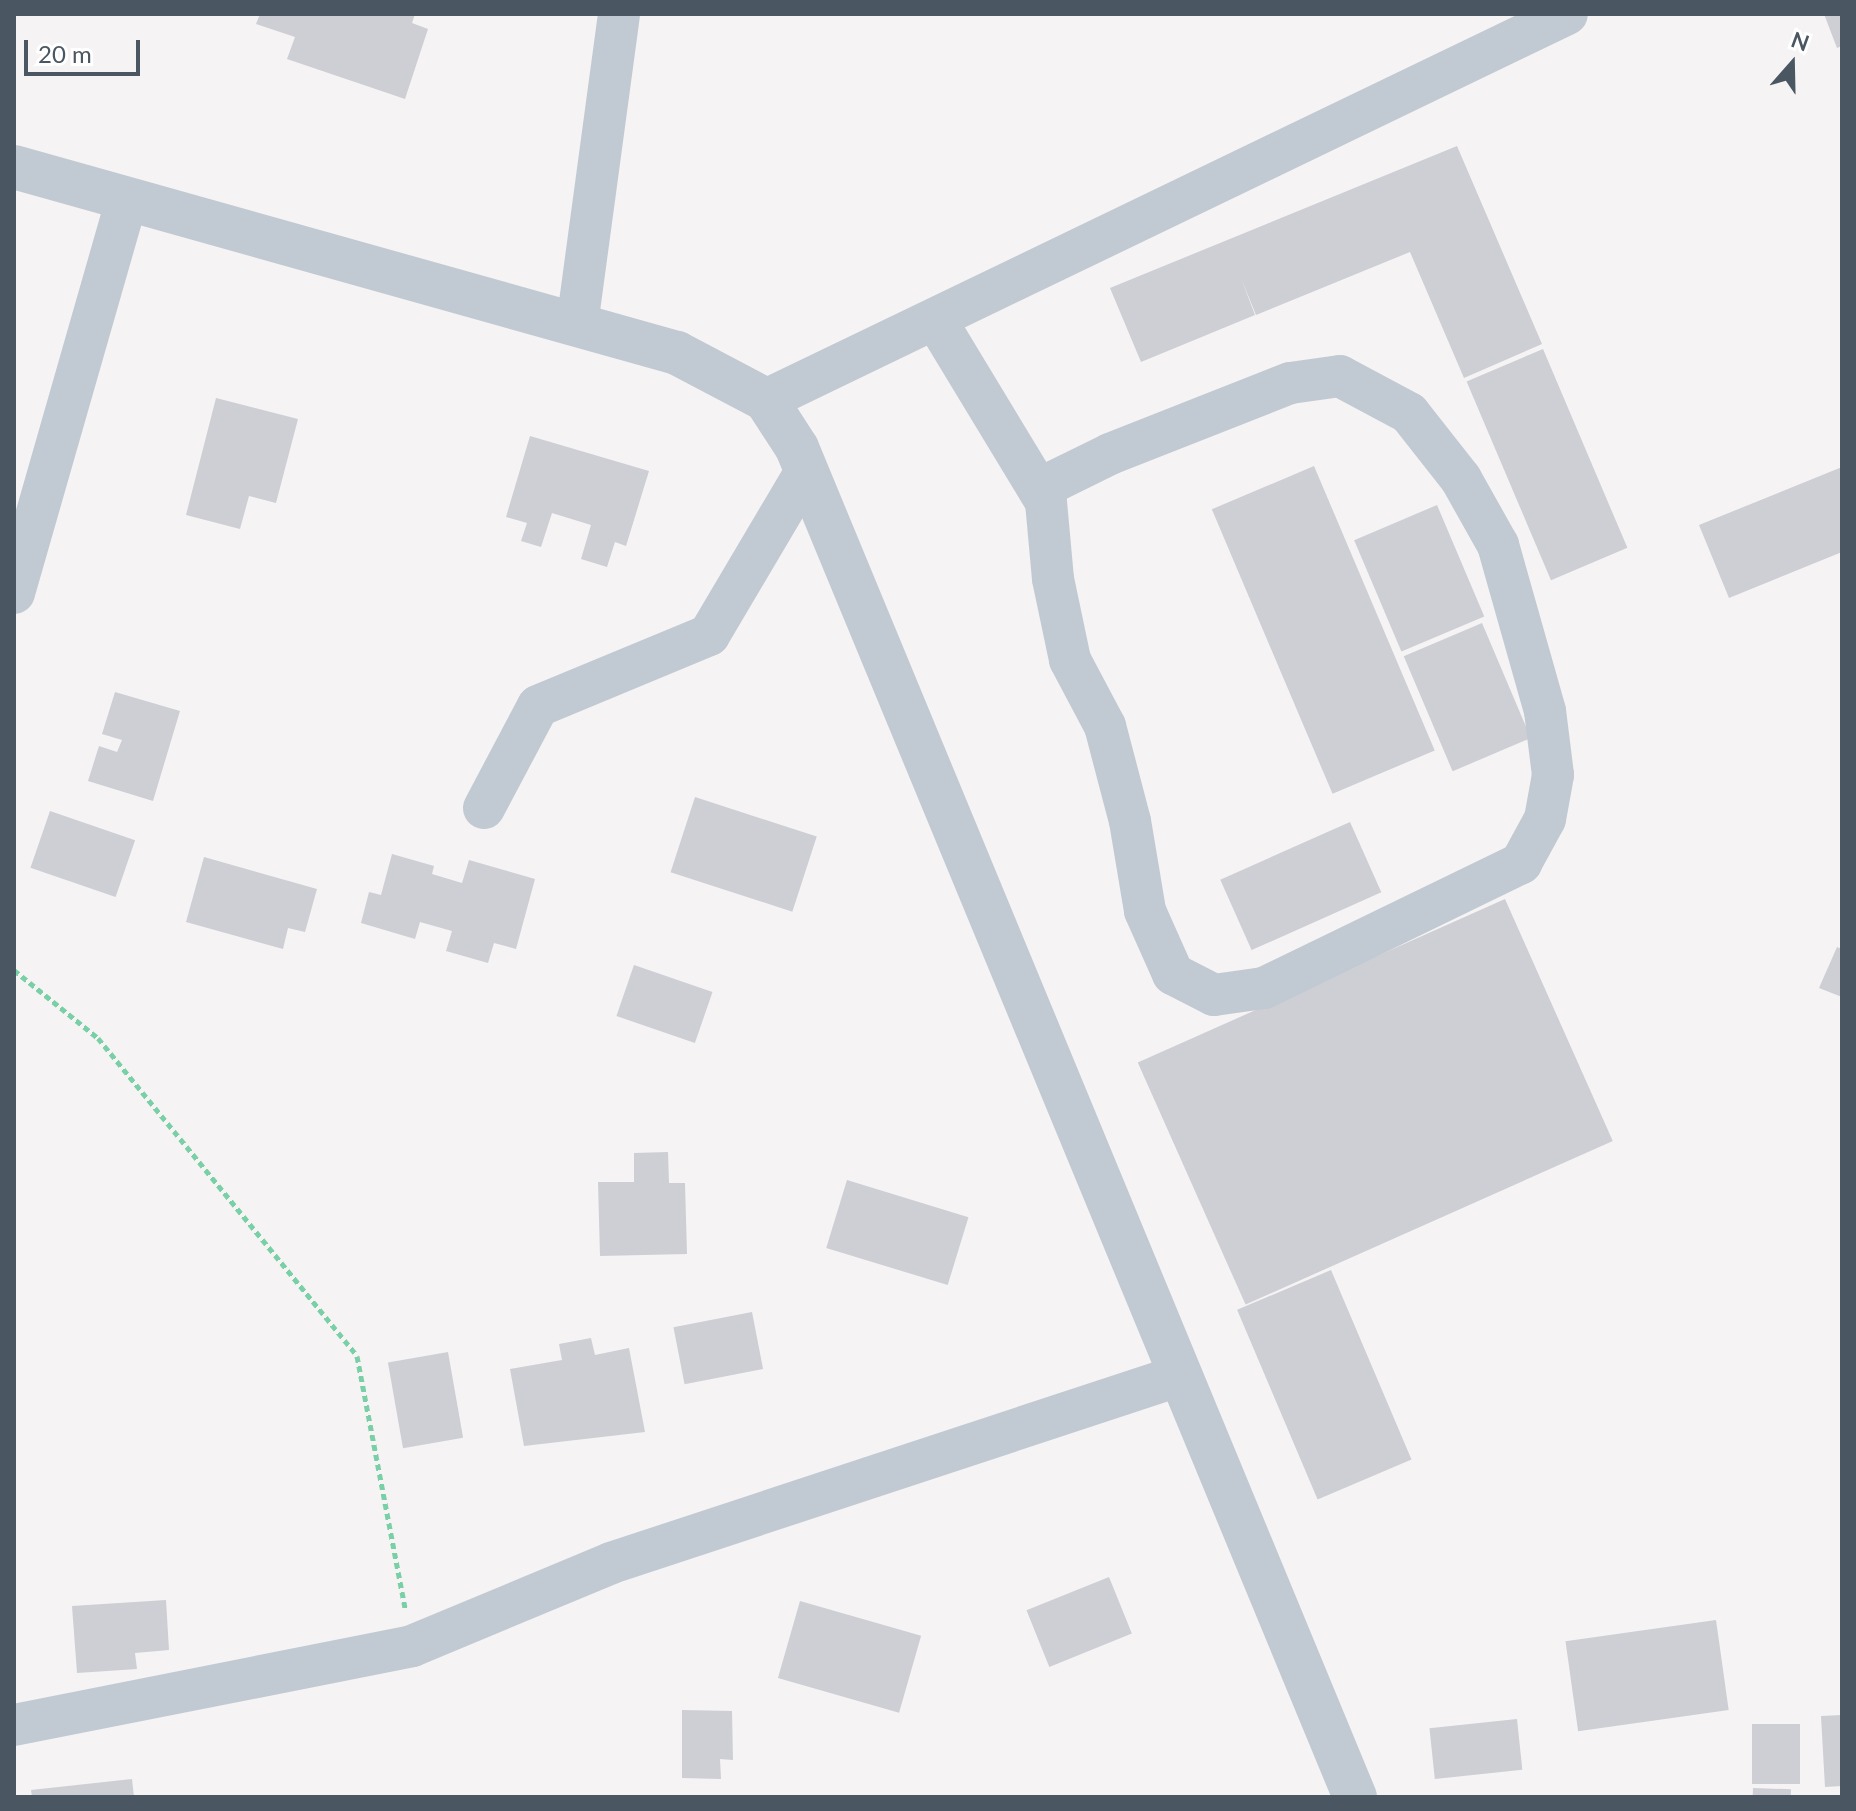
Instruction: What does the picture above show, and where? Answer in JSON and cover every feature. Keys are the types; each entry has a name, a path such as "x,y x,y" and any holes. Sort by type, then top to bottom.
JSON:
{"street":[{"path":"577,325 619,14"},
{"path":"766,400 937,322 1567,14"},
{"path":"14,167 677,353 766,400 806,471 1355,1797"},
{"path":"14,593 127,199"},
{"path":"937,322 1046,502 1053,579 1070,660 1105,726 1130,821 1145,911 1173,974 1214,995 1264,988 1521,863 1545,819 1553,775 1545,711 1498,545 1461,479 1409,413 1340,376 1290,383 1110,454 1039,489"},
{"path":"484,808 538,706 709,635 806,471"},
{"path":"14,1725 412,1646 611,1563 1181,1375"}],"path":[{"path":"14,970 98,1038 357,1356 412,1646"}],"building":[{"path":"260,14 415,14 412,23 428,29 405,99 287,59 295,37 256,24"},
{"path":"1824,14 1842,14 1842,46 1837,48"},
{"path":"1457,146 1542,344 1464,378 1410,252 1256,315 1241,278 1255,315 1141,362 1110,288"},
{"path":"1543,349 1627,548 1551,580 1467,381"},
{"path":"216,398 298,419 276,503 249,496 240,529 186,515"},
{"path":"530,436 649,471 626,546 615,542 607,567 581,559 591,525 552,513 541,547 521,541 527,523 506,517"},
{"path":"1314,466 1435,750 1333,794 1212,509"},
{"path":"1842,467 1842,552 1729,598 1699,525"},
{"path":"1437,505 1484,616 1401,652 1354,540"},
{"path":"1482,623 1531,738 1453,771 1404,656"},
{"path":"115,692 180,711 153,801 88,781 99,746 117,752 122,740 102,734"},
{"path":"695,797 817,837 792,912 671,872"},
{"path":"50,811 135,840 116,897 30,868"},
{"path":"1350,822 1381,892 1252,950 1220,880"},
{"path":"392,854 434,866 432,874 462,883 469,860 535,879 516,949 494,943 488,963 446,951 452,931 420,922 415,939 361,923 369,892 381,895"},
{"path":"204,857 317,889 305,932 288,928 283,949 186,922"},
{"path":"1505,899 1613,1141 1246,1305 1138,1063"},
{"path":"1837,947 1842,949 1842,997 1819,988"},
{"path":"634,965 712,992 695,1043 616,1016"},
{"path":"668,1152 669,1183 685,1183 687,1254 600,1256 598,1182 634,1182 634,1153"},
{"path":"847,1180 968,1217 948,1285 826,1248"},
{"path":"1331,1270 1411,1460 1318,1499 1237,1310"},
{"path":"752,1312 763,1369 685,1384 673,1327"},
{"path":"591,1338 595,1355 629,1348 645,1432 524,1446 510,1369 562,1360 559,1344"},
{"path":"448,1352 463,1438 403,1448 388,1363"},
{"path":"1109,1577 1132,1634 1049,1667 1026,1610"},
{"path":"166,1600 169,1650 135,1653 137,1669 77,1673 72,1606"},
{"path":"800,1601 921,1636 899,1713 778,1678"},
{"path":"1716,1620 1729,1710 1578,1731 1565,1641"},
{"path":"682,1710 732,1711 733,1760 720,1759 721,1779 682,1778"},
{"path":"1842,1715 1842,1786 1825,1787 1821,1716"},
{"path":"1517,1719 1522,1770 1435,1779 1429,1728"},
{"path":"1752,1724 1800,1724 1800,1784 1752,1784"},
{"path":"132,1779 134,1797 32,1797 31,1790"},
{"path":"1753,1788 1791,1789 1791,1797 1753,1797"}]}
